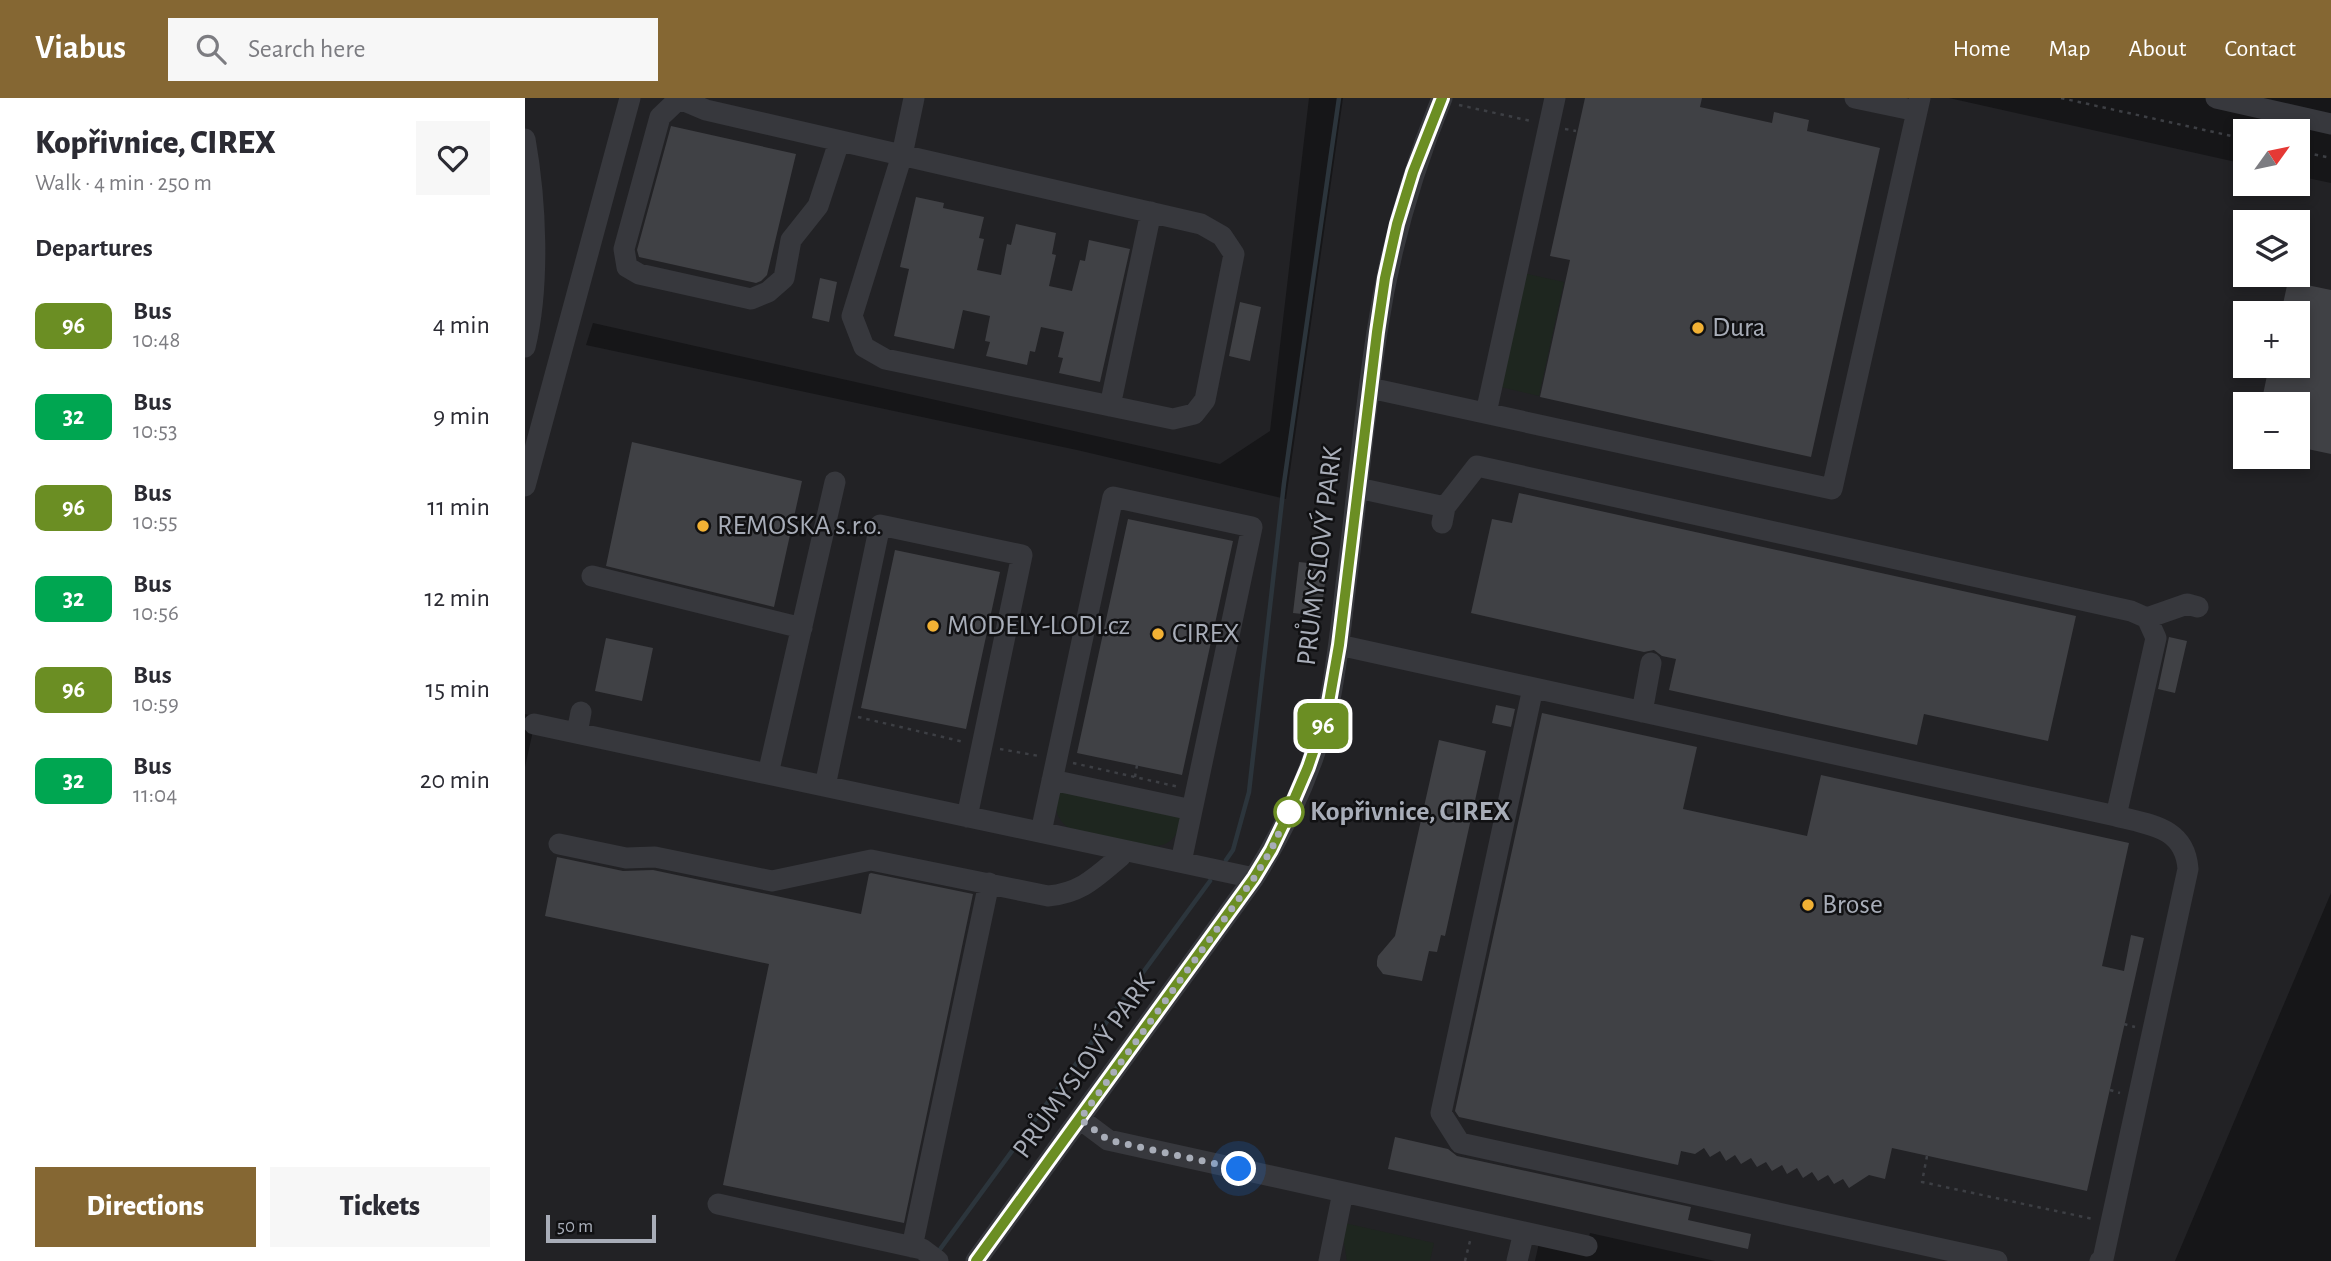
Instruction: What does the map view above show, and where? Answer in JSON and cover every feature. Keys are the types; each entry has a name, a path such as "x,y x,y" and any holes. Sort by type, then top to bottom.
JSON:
{"street":[{"path":"525,486 630,98"},
{"path":"839,142 818,206 792,240 783,278 768,292 751,299 639,274 627,267 624,249 660,117 680,99 706,110 839,142 902,155 1201,223 1222,236 1234,254 1205,400 1194,414 1173,419 885,359 864,347 852,316 902,155 914,98"},
{"path":"1486,413 1555,98"},
{"path":"1370,388 1832,489 1918,105 1855,98"},
{"path":"2216,98 2331,124"},
{"name":"PRŮMYSLOVÝ PARK","path":"976,1261 1254,878 1284,823 1319,738 1328,708 1339,645 1385,278 1397,224 1413,172 1447,101"},
{"path":"525,139 534,215 533,274 525,347"},
{"path":"1110,406 1151,212"},
{"path":"1358,488 1443,515 1477,466 2130,611 2147,618 2187,604 2198,607"},
{"path":"768,774 835,482"},
{"path":"1041,832 1113,497 1252,527 1181,862"},
{"path":"825,786 880,525 1022,555 967,817"},
{"path":"591,576 801,628"},
{"path":"2116,816 2156,638 2147,618"},
{"path":"1339,645 1384,666 1533,688 2116,816 2156,826 2171,834 2182,844 2188,869 2103,1259 2100,1261"},
{"path":"1642,712 1651,663"},
{"path":"1533,688 1441,1113 1460,1143 1997,1261"},
{"path":"534,724 579,723 768,774 1254,878"},
{"path":"1052,780 1192,810"},
{"path":"559,844 626,859 655,857 772,881 871,860 1048,896 1066,894 1082,888 1120,857 1122,850"},
{"path":"718,1204 926,1254 989,883"},
{"path":"1080,1119 1108,1140 1587,1246"},
{"path":"1329,1261 1343,1192"},
{"path":"1517,1261 1524,1232"}],"path":[{"path":"2061,98 2233,136"},
{"path":"1447,101 1576,131"},
{"path":"2310,154 2331,158"},
{"path":"841,713 975,744"},
{"path":"990,747 1049,758"},
{"path":"1067,762 1187,789"},
{"path":"1135,777 1137,765"},
{"path":"1927,1156 1922,1182 2103,1222"},
{"path":"1465,1261 1472,1231"}],"shaded area":[{"path":"525,98 1309,98 1270,431 1220,464 593,323 586,345 1077,450 1286,499 1343,98 1949,98 2233,161 2233,196 2310,196 2310,179 2331,183 2331,893 2175,1261 1715,1261 1590,1233 1585,1254 1539,1243 1535,1261 525,1261 525,767 536,717 525,714"},
{"path":"1523,273 1564,282 1539,396 1501,387"},
{"path":"1061,789 1182,816 1177,834 1162,845 1155,846 1120,842 1077,832 1065,825 1058,815 1057,804"},
{"path":"1344,1223 1434,1243 1430,1261 1347,1261 1342,1231"}],"building":[{"name":"Dura","path":"1585,98 1702,98 1700,107 1772,123 1774,112 1809,120 1807,131 1880,148 1811,457 1540,397 1570,260 1550,256"},
{"path":"671,126 796,154 767,275 761,281 756,283 639,257 637,250"},
{"path":"916,197 944,203 943,208 984,217 979,238 984,239 977,270 1001,275 1007,244 1011,245 1016,224 1056,233 1052,254 1056,255 1049,286 1072,291 1080,260 1085,261 1089,240 1130,249 1100,382 1059,373 1063,358 1058,357 1064,332 1041,327 1035,352 1030,351 1027,365 986,356 990,342 985,341 990,316 963,310 954,349 894,336 909,269 900,267"},
{"path":"820,278 837,282 829,322 812,318"},
{"path":"2310,286 2331,290 2331,454 2310,450 2310,392 2264,392 2266,378 2310,378 2310,301 2284,301 2287,287"},
{"path":"1240,302 1261,307 1250,361 1229,356"},
{"name":"REMOSKA s.r.o.","path":"632,442 802,481 774,607 606,566"},
{"path":"1519,493 2076,616 2048,741 1924,714 1917,745 1669,690 1676,659 1662,656 1654,650 1644,652 1471,613 1492,519 1512,523"},
{"name":"CIREX","path":"1128,519 1233,541 1182,775 1077,753"},
{"name":"MODELY-LODI.cz","path":"895,550 1000,572 966,729 861,708"},
{"path":"1299,562 1327,565 1321,616 1293,613"},
{"path":"2169,637 2187,641 2175,693 2158,689"},
{"path":"606,638 653,648 642,701 595,691"},
{"path":"1496,705 1515,709 1511,727 1492,723"},
{"name":"Brose","path":"1542,713 1697,747 1683,809 1807,836 1821,775 2129,843 2102,966 2124,971 2131,935 2144,938 2087,1191 1892,1148 1885,1179 1869,1175 1849,1188 1843,1179 1834,1184 1828,1175 1818,1181 1812,1172 1803,1178 1797,1168 1787,1174 1782,1165 1772,1171 1766,1162 1757,1167 1751,1158 1741,1164 1735,1155 1726,1161 1720,1151 1710,1157 1704,1148 1695,1154 1681,1151 1678,1165 1459,1117 1455,1111"},
{"path":"1439,740 1486,751 1445,936 1441,935 1437,952 1429,951 1422,981 1383,974 1377,961 1378,956 1395,936"},
{"path":"557,857 623,871 653,870 861,914 871,873 973,894 904,1223 723,1185 769,964 545,916"},
{"path":"1395,1137 1448,1149 1457,1156 1691,1207 1688,1220 1751,1234 1748,1249 1388,1169"}],"waterway":[{"path":"1226,860 1233,850 1249,792 1284,483 1339,98"},
{"path":"938,1252 1210,881"}],"bus line":[{"name":"96","path":"976,1261 1254,878 1271,850 1308,767 1328,708 1339,645 1385,278 1397,224 1413,172 1442,98"}],"place":[{"name":"Dura","path":"1698,328"},
{"name":"REMOSKA s.r.o.","path":"703,526"},
{"name":"MODELY-LODI.cz","path":"933,626"},
{"name":"CIREX","path":"1158,634"},
{"name":"Kopřivnice, CIREX","path":"1289,812"},
{"name":"Brose","path":"1808,905"}],"route":[{"path":"1239,1169 1108,1140 1080,1119 1254,878 1271,850 1292,805 1289,812"}]}
